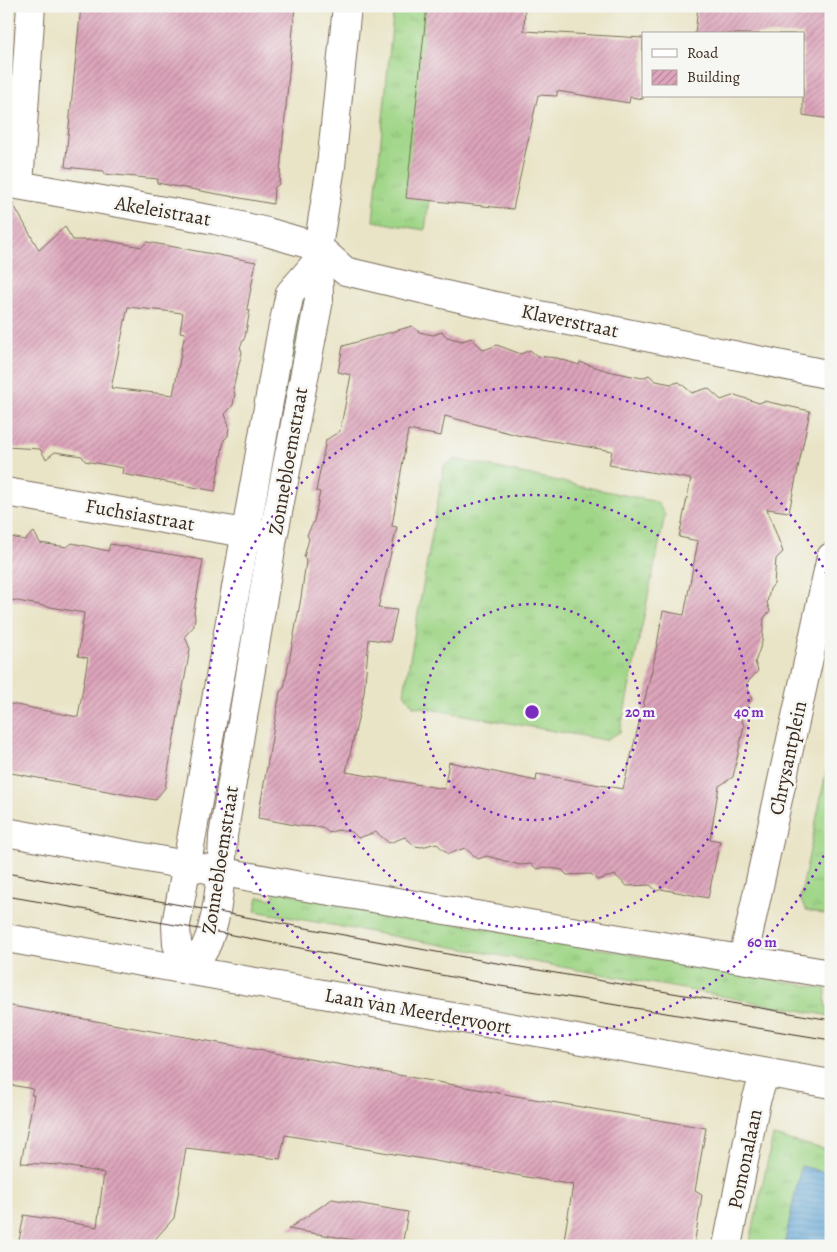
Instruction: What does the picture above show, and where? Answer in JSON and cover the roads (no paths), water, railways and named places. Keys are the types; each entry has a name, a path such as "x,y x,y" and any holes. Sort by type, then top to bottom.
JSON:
{"street":[{"path":"13,184 31,6"},
{"name":"Zonnebloemstraat","path":"317,255 290,293 245,533 176,925 177,944 187,970 204,949 211,931 222,871 223,836 274,538 319,300 317,255 331,166 347,6"},
{"name":"Akeleistraat","path":"13,184 215,220 267,232 317,255"},
{"name":"Klaverstraat","path":"317,255 345,271 476,302 831,376"},
{"name":"Fuchsiastraat","path":"6,492 274,538"},
{"name":"Chrysantplein","path":"743,959 831,557"},
{"path":"6,832 222,871 831,974"},
{"name":"Laan van Meerdervoort","path":"6,938 831,1084"},
{"name":"Pomonalaan","path":"727,1246 756,1101 765,1072"}],"water":[{"path":"801,1166 831,1174 831,1246 784,1246"}],"tram line":[{"path":"6,873 491,962 831,1020"},
{"path":"6,896 211,931 488,984 831,1040"}]}
